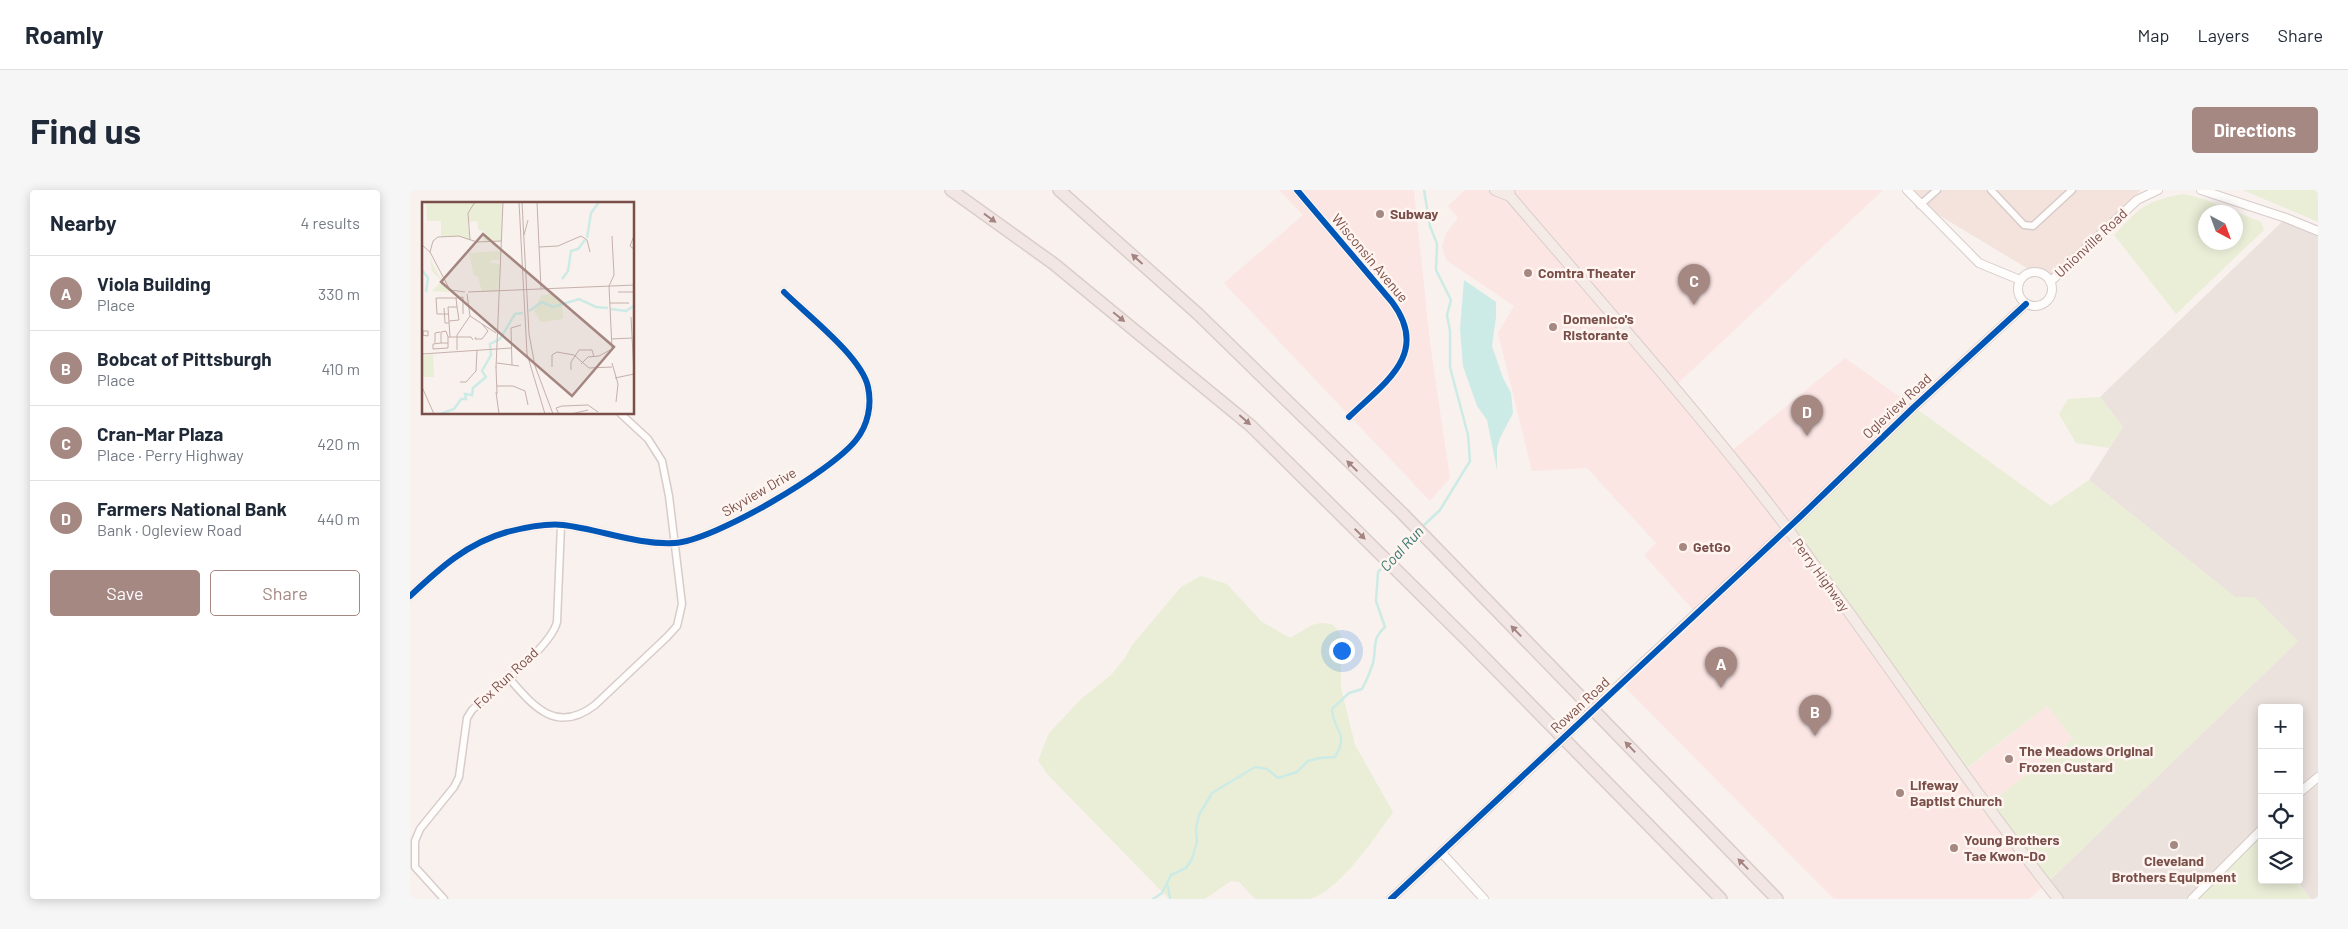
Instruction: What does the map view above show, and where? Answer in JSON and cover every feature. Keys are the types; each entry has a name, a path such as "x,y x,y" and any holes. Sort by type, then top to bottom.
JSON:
{"highway":[{"path":"950,190 1054,264 1251,426 1470,643 1720,899"},
{"path":"1054,190 1086,213"},
{"path":"1059,190 1198,314 1403,514 1777,899"}],"main road":[{"name":"Perry Highway","path":"1495,190 1509,193 1724,448 1787,528 1922,716 2058,899"}],"street":[{"name":"Wisconsin Avenue","path":"1296,190 1392,302 1403,319 1408,333 1406,351 1395,371 1349,417"},
{"path":"1907,190 1979,263 2020,280"},
{"path":"1920,205 1937,190"},
{"path":"1991,190 2024,226 2033,226 2072,190"},
{"name":"Unionville Road","path":"2050,282 2137,200 2158,190"},
{"path":"2201,190 2286,218 2318,231"},
{"path":"2034,272 2045,275 2050,282 2052,290 2048,300 2038,306 2026,304 2017,292 2020,280 2028,273 2034,272"},
{"name":"Skyview Drive","path":"410,596 451,559 471,547 506,533 561,525 653,542 675,543 713,531 762,508 846,452 858,439 867,420 870,401 868,385 863,373 842,347 784,292"},
{"name":"Ogleview Road","path":"1787,528 1914,406 2026,304"},
{"path":"508,677 536,708 553,717 575,717 595,705 660,644 676,626 682,604 675,543 662,461 648,439 622,415"},
{"name":"Fox Run Road","path":"444,899 412,867 415,841 420,829 450,792 459,777 467,718 472,710 554,631 557,622 561,525"},
{"name":"Rowan Road","path":"1391,899 1787,528"},
{"path":"2303,790 2318,777"},
{"path":"2192,899 2258,834"},
{"path":"1441,852 1484,899"}],"shaded area":[{"path":"1279,190 1414,190 1430,343 1450,478 1430,501 1224,283 1303,215"},
{"path":"1465,190 1883,190 1673,388 1728,454 1845,358 1914,407 1963,772 2047,706 2073,739 1987,805 2046,884 2029,899 1834,899 1621,683 1696,613 1644,555 1656,543 1587,468 1532,471 1498,333 1514,306 1446,260 1442,247 1446,233 1458,218 1448,206"},
{"path":"1906,190 2141,190 2050,282 1927,208"},
{"path":"2286,218 2318,231 2318,899 2311,899 2299,884 2303,884 2303,704 2258,704 2258,836 2192,899 2058,899 2046,884 2298,641 2235,597 2089,480 2123,427 2100,397"}],"green space":[{"path":"2243,190 2318,190 2318,222"},
{"path":"2183,194 2219,205 2198,205 2198,250 2243,250 2243,215 2261,222 2264,230 2176,314 2114,235 2138,211 2159,200"},
{"path":"2100,397 2123,427 2109,448 2076,443 2059,414 2068,399"},
{"path":"1914,407 2051,506 2089,480 2235,597 2255,597 2298,641 2046,884 1987,805 2073,739 2047,706 1962,772 1787,529"},
{"path":"1201,576 1227,584 1261,621 1290,638 1312,625 1321,623 1332,624 1338,630 1343,640 1341,688 1355,745 1393,812 1367,848 1344,875 1332,887 1320,895 1309,899 1255,899 1239,882 1231,881 1205,899 1169,899 1049,776 1038,761 1049,733 1081,699 1111,675 1125,658 1132,645 1181,587"},
{"path":"2257,835 2258,884 2299,884 2311,899 2192,899"}],"water":[{"path":"1464,280 1496,302 1492,346 1503,378 1511,393 1513,413 1497,448 1497,470 1487,420 1477,406 1463,366 1460,329"}],"waterway":[{"name":"Coal Run","path":"1421,528 1440,510 1470,461 1468,435 1450,367 1450,331 1447,315 1451,300 1436,270 1437,244 1430,226 1424,190"},
{"name":"Coal Run","path":"1391,559 1417,532"},
{"name":"Coal Run","path":"1153,899 1162,893 1171,875 1186,868 1192,859 1197,842 1196,828 1199,815 1212,793 1255,767 1267,769 1278,778 1297,772 1308,761 1335,757 1339,749 1341,737 1332,709 1349,693 1362,689 1371,670 1376,640 1385,627 1376,601 1378,572 1386,564"},
{"path":"1168,886 1170,899"}],"cycle path":[{"path":"1297,190 1392,302 1403,320 1407,337 1405,352 1398,366 1376,392 1349,417"},
{"path":"410,596 466,550 507,532 549,525 563,525 646,542 674,543 692,539 743,518 798,486 843,453 856,440 864,428 868,415 870,401 864,375 832,336 784,292"},
{"path":"1391,899 2026,304"}],"place":[{"name":"Subway","path":"1380,214"},
{"name":"Comtra Theater","path":"1528,273"},
{"name":"Cran-Mar Plaza","path":"1694,305"},
{"name":"Domenico's Ristorante","path":"1553,327"},
{"name":"Farmers National Bank","path":"1807,436"},
{"name":"GetGo","path":"1683,547"},
{"name":"Viola Building","path":"1721,688"},
{"name":"Bobcat of Pittsburgh","path":"1815,736"},
{"name":"The Meadows Original Frozen Custard","path":"2009,759"},
{"name":"Lifeway Baptist Church","path":"1900,793"},
{"name":"Cleveland Brothers Equipment","path":"2174,845"},
{"name":"Young Brothers Tae Kwon-Do","path":"1954,848"}]}
